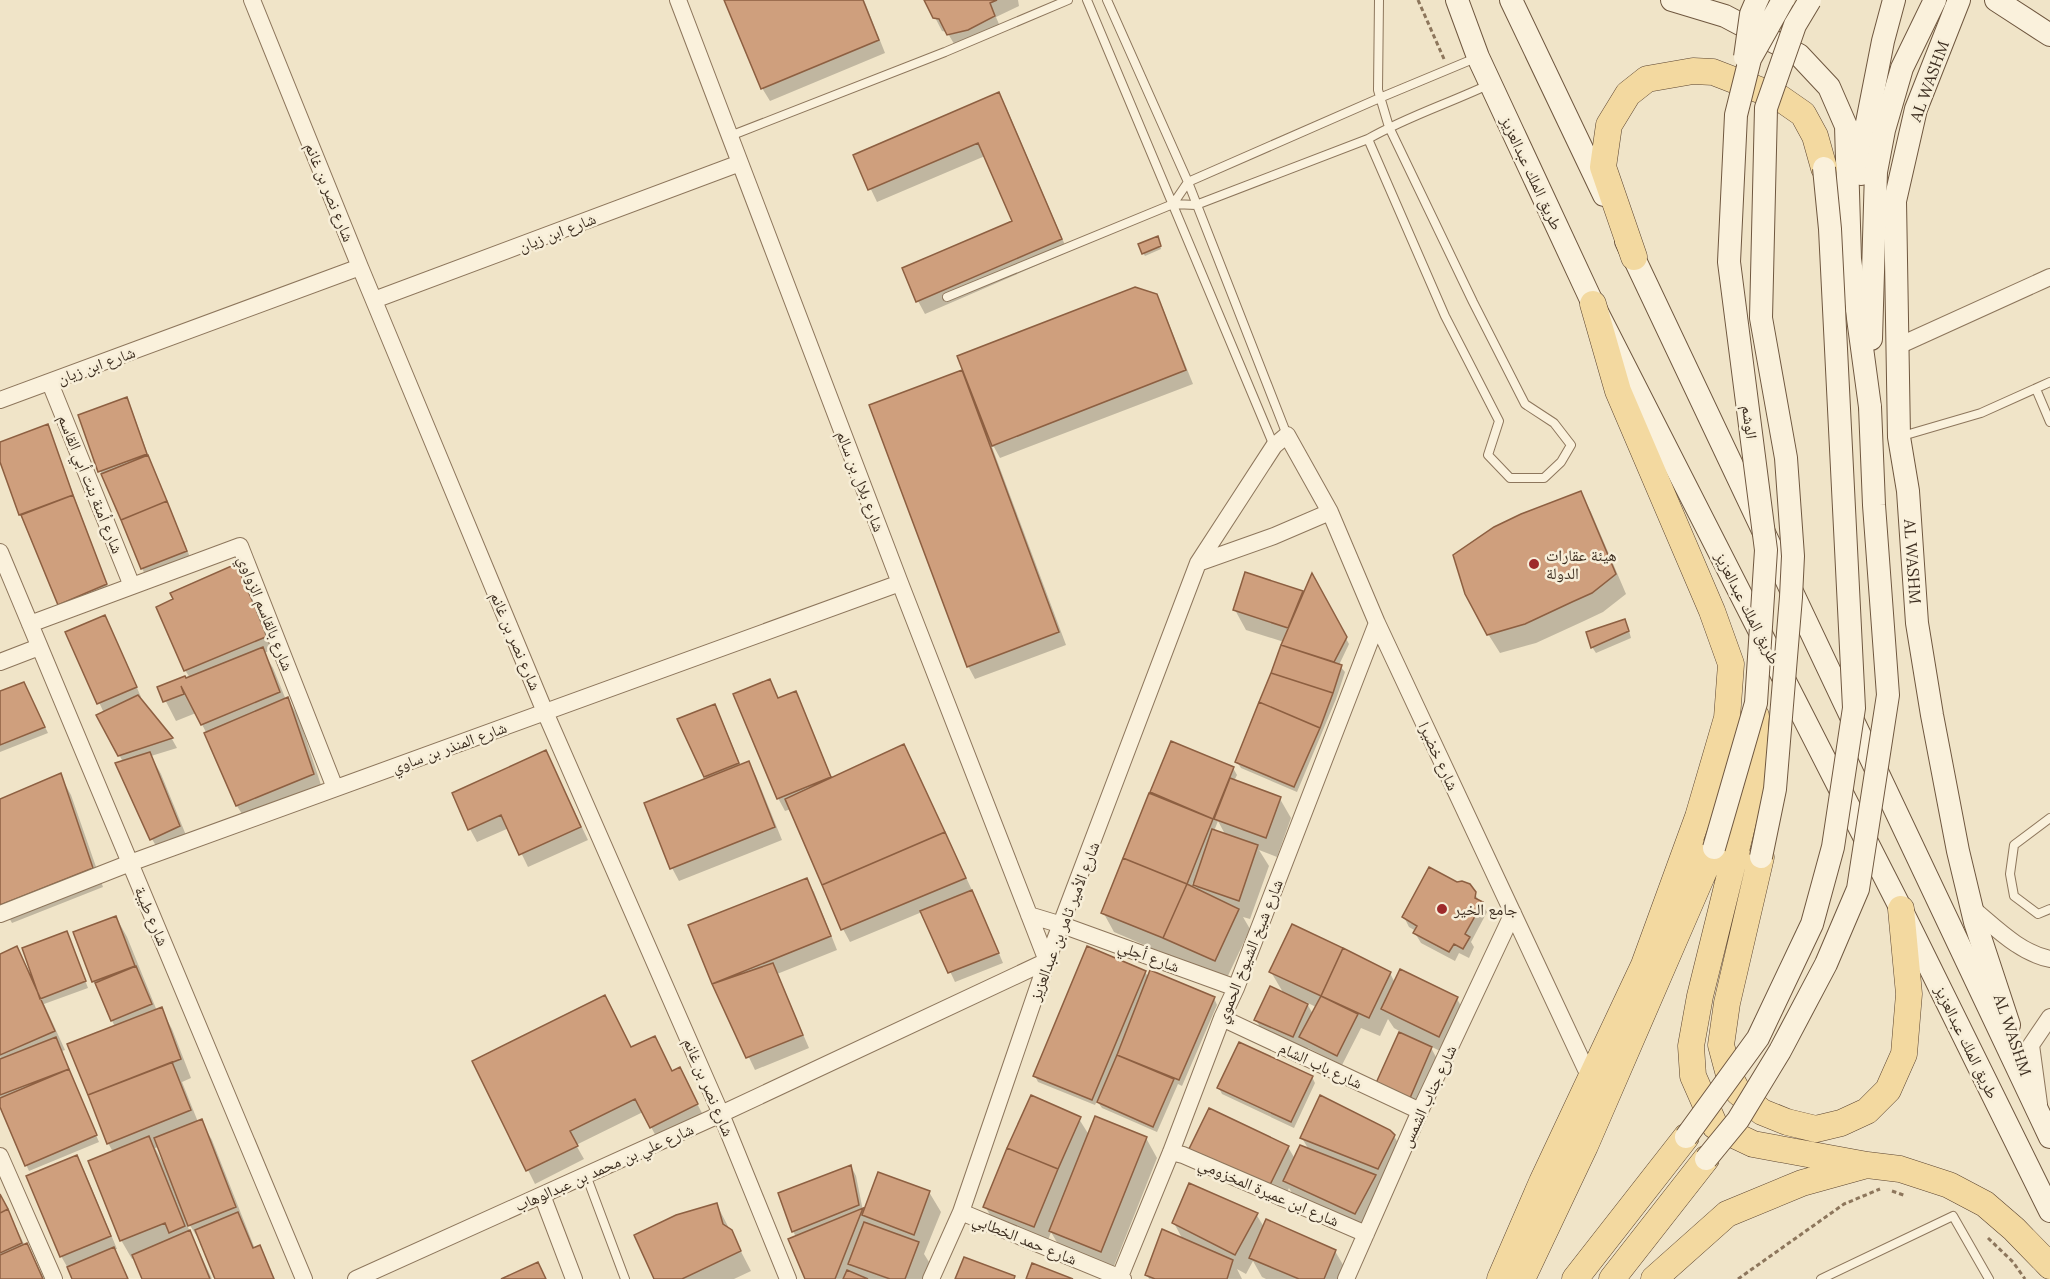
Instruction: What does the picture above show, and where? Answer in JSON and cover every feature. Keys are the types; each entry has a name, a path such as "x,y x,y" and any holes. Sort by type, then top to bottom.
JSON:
{"main road":[{"path":"1634,257 1603,167 1610,125 1628,94 1647,79 1693,71 1713,72 1780,98 1803,114 1815,136 1824,168"},
{"path":"1500,1279 1590,1078 1644,965 1698,817 1727,718 1731,664 1712,611 1618,390 1593,304"},
{"path":"1756,703 1752,786 1700,996 1691,1046 1693,1076 1714,1126 1753,1144 1900,1169 1949,1185 1985,1204 2014,1228 2050,1266"},
{"path":"1522,1279 1585,1146 1714,848"},
{"path":"1761,857 1727,1003 1721,1045 1729,1075 1737,1092 1762,1112 1787,1122 1816,1129 1841,1123 1868,1111 1888,1090 1904,1054 1910,994 1901,909"},
{"path":"1575,1279 1686,1137"},
{"path":"1612,1279 1706,1159"},
{"path":"1654,1279 1727,1214 1802,1183 1867,1165"}],"street":[{"name":"شارع نصر بن غانم","path":"252,0 545,712 721,1114 788,1279"},
{"name":"شارع بلال بن سالم","path":"678,0 1047,961"},
{"name":"طريق الملك عبدالعزيز","path":"1457,0 1478,57 1593,304 1901,909 2050,1211"},
{"name":"طريق الملك عبدالعزيز","path":"1511,0 2045,1127"},
{"path":"1672,0 1725,16 1799,55 1829,87 1846,126 1850,259 1870,407"},
{"path":"1736,115 1751,14 1757,0"},
{"name":"الوشم","path":"1714,848 1756,703 1766,550 1729,262 1736,115 1750,59 1783,0"},
{"path":"1761,857 1775,789 1791,609 1793,556 1785,458 1761,318 1766,108 1795,25 1810,0"},
{"path":"1706,1159 1738,1120 1780,1051 1826,964 1858,889 1888,695 1874,505 1861,153 1893,0"},
{"name":"AL WASHM","path":"1870,407 1876,172 1884,130 1902,68 1935,0"},
{"name":"AL WASHM","path":"1959,0 1916,109 1895,201 1899,437 1908,491 1919,635 1958,851 1972,909 2010,1029 2045,1127"},
{"path":"1995,0 2050,35"},
{"name":"شارع ابن زيان","path":"374,300 740,163"},
{"path":"1686,1137 1758,1038 1812,924 1833,847 1854,708 1830,229 1824,168"},
{"name":"شارع ابن زيان","path":"0,400 360,267"},
{"path":"1896,347 2050,277"},
{"name":"شارع أمنة بنت أبي القاسم","path":"50,382 132,586"},
{"name":"شارع الأمير ثامر بن عبدالعزيز","path":"931,1279 961,1212 1047,961 1198,563 1274,446 1287,435"},
{"name":"شارع خضيرا","path":"1287,435 1330,512 1377,623 1590,1078"},
{"path":"1198,563 1274,536 1330,512"},
{"name":"شارع بالقاسم الزواوي","path":"30,624 240,546 335,788"},
{"name":"شارع طيبة","path":"0,552 304,1279"},
{"name":"شارع المنذر بن ساوي","path":"0,914 130,863 900,583"},
{"name":"شارع شيخ الشيوخ الحموي","path":"1121,1279 1377,623"},
{"path":"0,662 39,647"},
{"path":"1972,909 2012,941 2038,956 2050,959"},
{"name":"شارع جناب الشمس","path":"1346,1279 1420,1111 1513,913"},
{"name":"شارع أجلي","path":"1029,915 1236,988"},
{"name":"شارع علي بن محمد بن عبدالوهاب","path":"356,1279 721,1114 1047,961"},
{"path":"2045,1127 2031,1045 2050,1017"},
{"name":"شارع باب الشام","path":"1222,1018 1420,1111"},
{"name":"شارع ابن عميرة المخزومي","path":"1171,1152 1183,1155 1366,1234"},
{"path":"0,1156 54,1279"},
{"path":"542,1195 574,1279"},
{"name":"شارع حمد الخطابي","path":"961,1212 1121,1279"}],"lane":[{"path":"730,136 945,52 1068,0"},
{"path":"1087,0 1274,446"},
{"path":"1107,0 1188,183 1287,435"},
{"path":"1368,139 1445,316 1499,421 1488,455 1510,478 1544,478 1561,462 1571,445 1554,423 1525,404 1389,127 1382,97 1378,90 1379,0"},
{"path":"1173,204 1188,183 1478,57"},
{"path":"947,297 1173,204 1196,204 1368,139 1389,127 1491,84"},
{"path":"1899,437 1981,413 2050,382"},
{"path":"2036,389 2050,422"},
{"path":"2050,818 2014,845 2010,874 2014,897 2038,914 2050,909"},
{"path":"586,1175 625,1279"},
{"path":"1821,1279 1953,1216 1989,1279"}],"path":[{"path":"1418,0 1448,69"},
{"path":"1738,1279 1844,1204 1882,1188 1917,1199"},
{"path":"1985,1235 2013,1262 2025,1279"}],"building":[{"path":"724,0 863,0 879,40 761,89"},
{"path":"924,0 997,0 990,3 995,16 968,30 947,35 939,19 933,18"},
{"path":"999,92 1062,239 916,302 902,268 1012,221 978,143 868,190 853,155"},
{"path":"1158,236 1161,246 1142,254 1138,244"},
{"path":"1135,287 1157,294 1186,370 992,446 957,356"},
{"path":"962,370 1059,632 967,667 869,405"},
{"path":"127,397 147,454 98,472 78,415"},
{"path":"48,424 73,495 19,515 0,462 0,442"},
{"path":"148,455 167,501 121,520 101,474"},
{"name":"هيئة عقارات الدولة","path":"1581,491 1616,574 1592,593 1525,624 1487,635 1465,594 1453,555 1494,527"},
{"path":"73,495 107,584 58,605 21,515"},
{"path":"167,501 187,551 141,569 121,520"},
{"path":"236,564 268,636 184,671 156,607 173,599 170,593"},
{"path":"1245,572 1303,591 1288,628 1233,610"},
{"path":"1312,573 1347,637 1334,662 1281,645"},
{"path":"105,615 137,687 97,704 65,632"},
{"path":"1625,619 1629,631 1591,648 1586,632"},
{"path":"1281,645 1342,665 1333,693 1271,673"},
{"path":"263,647 280,692 201,725 181,686 184,694 163,702 157,687 185,676 186,678"},
{"path":"1271,673 1333,693 1320,728 1259,702"},
{"path":"770,679 778,698 796,691 831,777 777,799 733,694"},
{"path":"24,682 45,727 0,745 0,691"},
{"path":"138,695 173,738 118,756 96,715"},
{"path":"288,697 314,774 236,806 204,733"},
{"path":"1259,702 1320,728 1294,787 1235,762"},
{"path":"715,704 739,763 704,777 677,719"},
{"path":"1171,741 1234,767 1213,819 1150,792"},
{"path":"904,744 945,832 822,885 785,799"},
{"path":"546,750 581,827 519,855 501,815 468,830 452,793"},
{"path":"150,752 180,826 150,840 115,763"},
{"path":"749,761 775,827 670,869 644,803"},
{"path":"61,773 93,868 0,905 0,799"},
{"path":"1230,778 1281,797 1266,838 1214,819"},
{"path":"1149,793 1213,819 1187,884 1123,858"},
{"path":"1212,829 1258,845 1239,901 1193,885"},
{"path":"945,832 966,878 841,930 822,885"},
{"path":"1123,858 1187,884 1163,938 1101,913"},
{"name":"جامع الخير","path":"1429,867 1457,882 1470,884 1476,892 1475,898 1483,902 1465,934 1470,937 1463,949 1454,944 1449,952 1413,933 1417,926 1402,917"},
{"path":"807,878 831,936 712,984 688,925"},
{"path":"1187,884 1239,909 1215,961 1163,938"},
{"path":"972,890 999,953 948,973 920,911"},
{"path":"116,916 135,966 92,982 73,932"},
{"path":"1292,924 1343,948 1321,996 1269,972"},
{"path":"67,931 86,981 40,999 22,948"},
{"path":"17,946 55,1031 0,1055 0,954"},
{"path":"1087,946 1146,971 1092,1100 1033,1076"},
{"path":"1343,948 1391,972 1369,1018 1321,996"},
{"path":"773,963 803,1035 746,1058 712,984"},
{"path":"136,966 152,1004 111,1021 95,983"},
{"path":"1400,969 1458,997 1439,1037 1381,1009"},
{"path":"1150,970 1215,997 1179,1080 1117,1055"},
{"path":"1270,986 1308,1004 1293,1037 1254,1020"},
{"path":"605,995 631,1047 655,1036 672,1071 680,1067 698,1104 650,1128 635,1099 570,1131 578,1146 526,1171 472,1061"},
{"path":"1321,996 1358,1014 1337,1056 1299,1037"},
{"path":"162,1007 181,1059 88,1095 67,1044"},
{"path":"1399,1032 1432,1047 1410,1098 1376,1083"},
{"path":"56,1037 69,1069 0,1095 0,1059"},
{"path":"1239,1042 1313,1076 1291,1122 1217,1088"},
{"path":"1117,1055 1174,1079 1153,1127 1097,1102"},
{"path":"172,1062 191,1110 107,1144 88,1095"},
{"path":"69,1069 97,1135 25,1166 0,1107 0,1098"},
{"path":"1031,1095 1081,1117 1058,1169 1007,1148"},
{"path":"1320,1095 1390,1130 1395,1135 1378,1169 1300,1138"},
{"path":"1209,1108 1289,1146 1268,1189 1188,1151"},
{"path":"1095,1116 1147,1137 1101,1252 1049,1231"},
{"path":"202,1119 236,1207 188,1226 154,1138"},
{"path":"149,1136 185,1226 169,1233 165,1223 120,1241 88,1161"},
{"path":"1300,1145 1376,1175 1355,1214 1283,1181"},
{"path":"1007,1148 1058,1169 1034,1227 983,1207"},
{"path":"77,1155 111,1236 60,1257 26,1176"},
{"path":"851,1165 859,1205 792,1232 778,1193"},
{"path":"878,1172 930,1191 914,1235 862,1215"},
{"path":"1189,1183 1258,1213 1235,1255 1172,1223"},
{"path":"0,1194 8,1209 0,1213"},
{"path":"717,1203 723,1224 732,1230 741,1251 682,1279 654,1279 634,1235 676,1215"},
{"path":"863,1208 835,1279 805,1279 788,1239"},
{"path":"8,1209 22,1243 0,1253 0,1213"},
{"path":"238,1212 253,1248 260,1245 274,1279 215,1279 195,1230"},
{"path":"1266,1219 1336,1250 1324,1279 1299,1279 1249,1258"},
{"path":"864,1222 919,1242 905,1279 890,1279 848,1264"},
{"path":"1162,1229 1233,1260 1227,1279 1155,1279 1145,1275"},
{"path":"190,1230 210,1279 142,1279 132,1255"},
{"path":"27,1243 43,1279 0,1279 0,1255"},
{"path":"114,1247 128,1279 72,1279 67,1267"},
{"path":"964,1257 1015,1276 1014,1279 955,1279"},
{"path":"538,1262 546,1279 501,1279"},
{"path":"1032,1263 1073,1279 1026,1279"},
{"path":"847,1270 868,1279 843,1279"}],"place":[{"name":"هيئة عقارات الدولة","path":"1534,564"},
{"name":"جامع الخير","path":"1442,909"}]}
